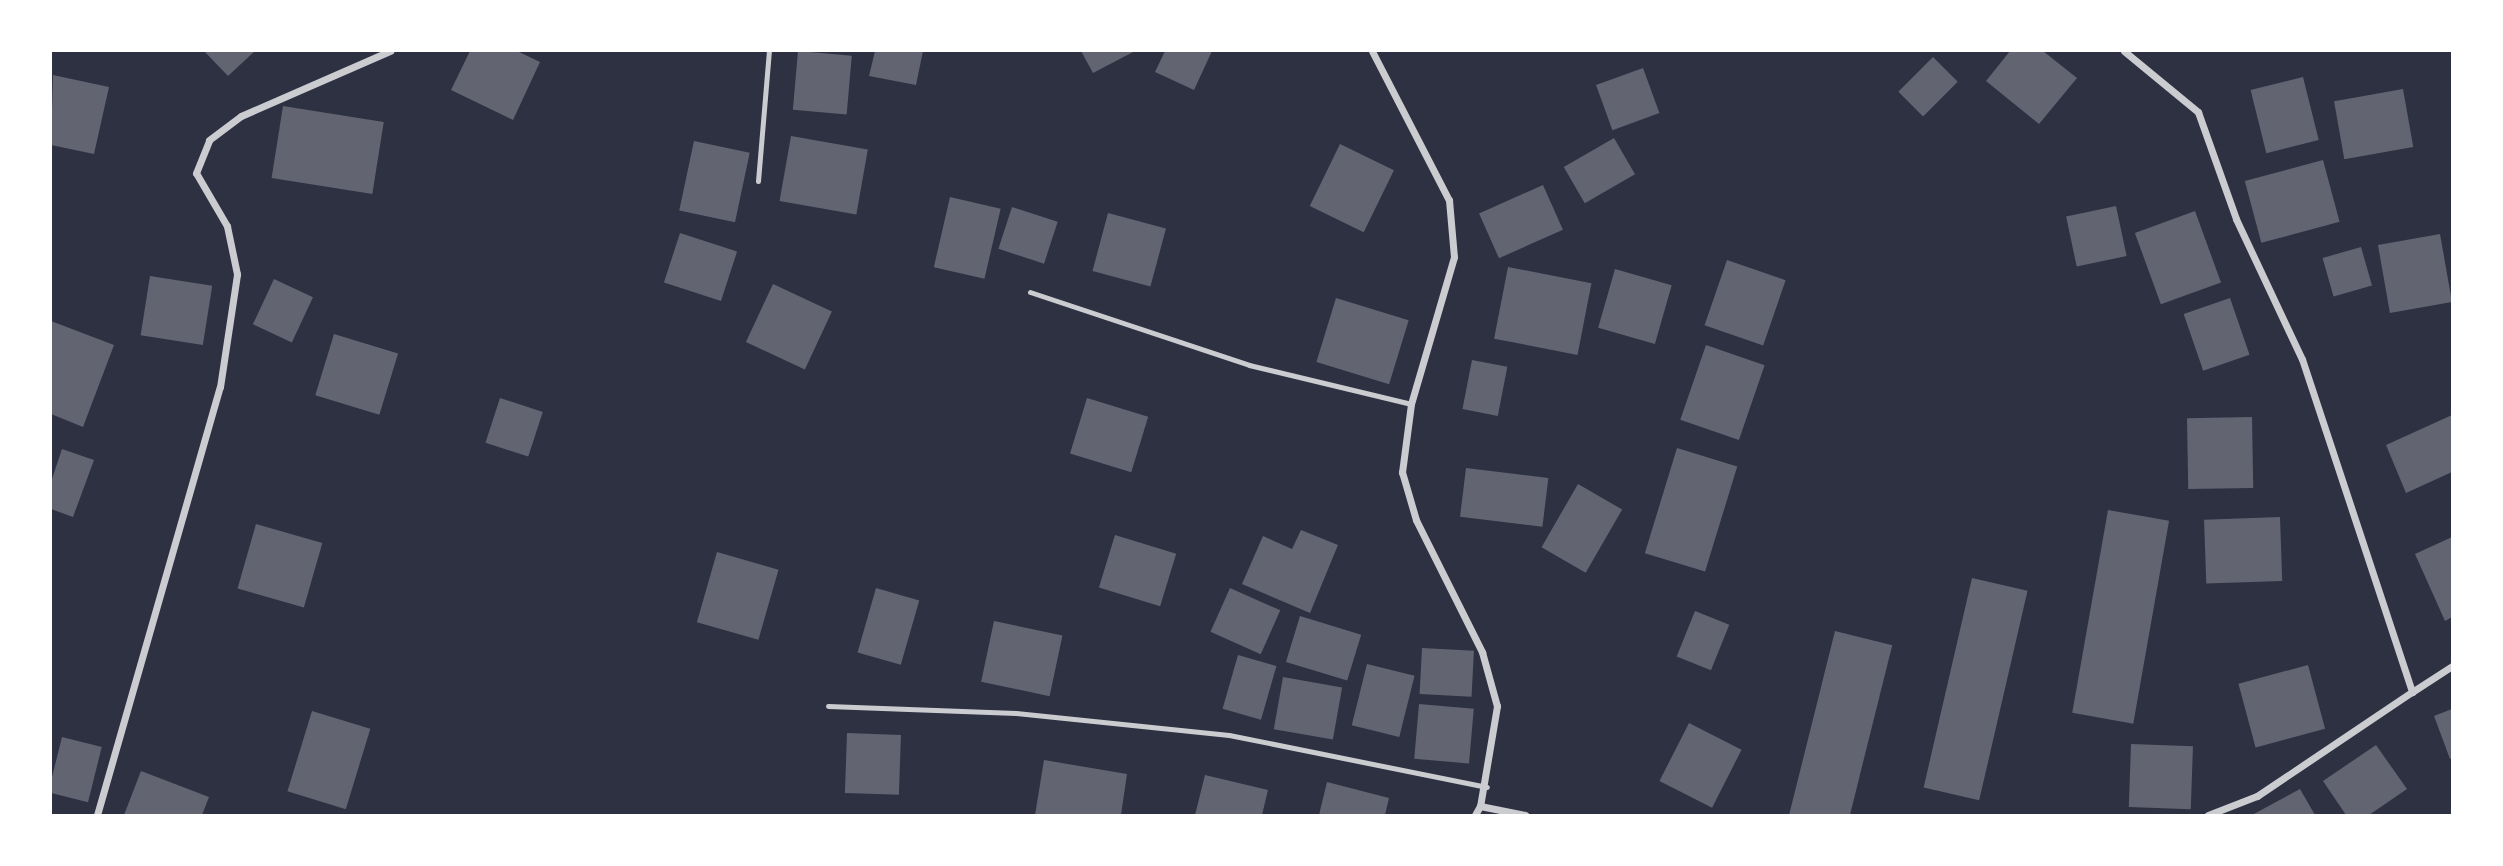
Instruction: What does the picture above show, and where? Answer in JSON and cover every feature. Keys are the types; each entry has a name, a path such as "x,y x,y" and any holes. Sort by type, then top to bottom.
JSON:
{"street":[{"path":"97,815 220,387 237,274 226,226 196,173 209,140 296,88 390,51"},
{"path":"1372,51 1449,200 1454,257 1411,404 1402,472 1416,520 1482,652 1497,706 1488,787 1475,815"},
{"path":"2124,51 2198,111 2236,219 2302,359 2412,692"},
{"path":"2208,815 2257,796 2452,667"},
{"path":"1480,806 1525,815"}],"lane":[{"path":"758,181 769,51"},
{"path":"1030,292 1249,365 1411,404"},
{"path":"828,706 1016,713 1229,735 1488,787"}],"building":[{"path":"204,51 255,51 228,76"},
{"path":"470,51 517,51 540,62 513,120 451,90"},
{"path":"798,51 852,56 847,114 793,110"},
{"path":"875,51 923,51 916,85 869,76"},
{"path":"1081,51 1135,51 1093,73"},
{"path":"1165,51 1212,51 1194,90 1155,72"},
{"path":"2010,51 2043,51 2077,78 2039,124 1986,81"},
{"path":"1933,57 1958,82 1923,116 1898,92"},
{"path":"1643,68 1659,113 1612,130 1596,85"},
{"path":"53,75 109,87 94,154 51,145"},
{"path":"2303,77 2319,140 2266,153 2251,90"},
{"path":"2403,89 2413,147 2344,159 2334,101"},
{"path":"283,106 384,122 372,194 272,178"},
{"path":"791,136 868,150 856,215 780,201"},
{"path":"1614,138 1635,174 1585,203 1564,167"},
{"path":"694,141 750,153 735,222 679,210"},
{"path":"1340,144 1394,170 1364,232 1310,206"},
{"path":"2323,160 2340,222 2261,243 2245,181"},
{"path":"1543,185 1563,230 1499,258 1479,213"},
{"path":"950,197 1001,209 984,279 934,267"},
{"path":"2116,206 2127,256 2077,266 2066,217"},
{"path":"1012,207 1058,222 1044,264 998,249"},
{"path":"2195,211 2221,282 2161,304 2135,233"},
{"path":"1108,213 1166,229 1150,286 1092,271"},
{"path":"680,233 737,252 721,301 664,282"},
{"path":"2440,234 2452,302 2390,313 2378,245"},
{"path":"2361,247 2372,285 2334,296 2323,258"},
{"path":"1727,260 1786,280 1763,345 1705,325"},
{"path":"1508,267 1591,283 1578,355 1494,339"},
{"path":"1615,269 1672,285 1655,344 1598,328"},
{"path":"150,276 212,286 203,345 141,335"},
{"path":"274,279 313,297 292,342 253,324"},
{"path":"773,284 832,311 805,369 746,342"},
{"path":"1336,298 1409,320 1389,384 1316,362"},
{"path":"2230,298 2250,355 2203,371 2184,314"},
{"path":"51,321 114,345 83,427 51,414"},
{"path":"334,334 398,354 379,415 315,395"},
{"path":"1706,345 1765,365 1739,440 1680,420"},
{"path":"1472,360 1507,367 1498,416 1462,409"},
{"path":"500,398 543,412 528,457 485,443"},
{"path":"1087,398 1148,417 1131,472 1070,453"},
{"path":"2452,415 2452,472 2406,493 2386,445"},
{"path":"2252,417 2253,488 2188,489 2187,418"},
{"path":"1677,448 1737,466 1705,572 1645,553"},
{"path":"62,449 94,460 73,517 51,509 51,482"},
{"path":"1466,468 1548,478 1542,527 1460,517"},
{"path":"1578,484 1622,510 1586,573 1542,547"},
{"path":"2108,510 2169,521 2133,724 2072,713"},
{"path":"2280,517 2282,581 2206,584 2204,520"},
{"path":"256,524 322,543 304,607 238,588"},
{"path":"1301,530 1338,545 1310,613 1242,584 1263,536 1292,549"},
{"path":"1115,535 1176,554 1160,606 1099,588"},
{"path":"2452,537 2452,617 2445,621 2415,554"},
{"path":"717,552 779,570 758,640 697,622"},
{"path":"1972,578 2028,591 1979,800 1924,787"},
{"path":"876,588 919,600 901,665 858,652"},
{"path":"1230,588 1280,610 1261,654 1210,632"},
{"path":"1695,611 1729,625 1711,670 1677,656"},
{"path":"1300,616 1361,635 1347,681 1286,662"},
{"path":"994,621 1062,636 1050,696 981,682"},
{"path":"1835,631 1892,645 1850,815 1789,815"},
{"path":"1422,648 1474,651 1472,697 1420,694"},
{"path":"1238,655 1276,666 1261,720 1223,709"},
{"path":"1367,664 1415,676 1399,737 1352,725"},
{"path":"2308,665 2325,729 2256,747 2238,684"},
{"path":"1283,677 1342,687 1333,740 1274,729"},
{"path":"1419,704 1474,709 1469,764 1414,759"},
{"path":"2452,709 2452,758 2450,759 2434,716"},
{"path":"312,711 370,729 346,809 287,791"},
{"path":"1689,723 1742,750 1712,808 1659,781"},
{"path":"847,733 901,735 899,795 845,793"},
{"path":"62,737 102,747 88,802 51,793 51,781"},
{"path":"2131,744 2193,746 2191,809 2129,807"},
{"path":"2376,745 2407,789 2369,815 2346,815 2323,781"},
{"path":"1044,760 1127,774 1121,815 1035,815"},
{"path":"141,771 209,797 202,815 124,815"},
{"path":"1205,775 1268,790 1262,815 1195,815"},
{"path":"1327,782 1389,798 1385,815 1319,815"},
{"path":"2300,789 2315,815 2252,815"}]}
